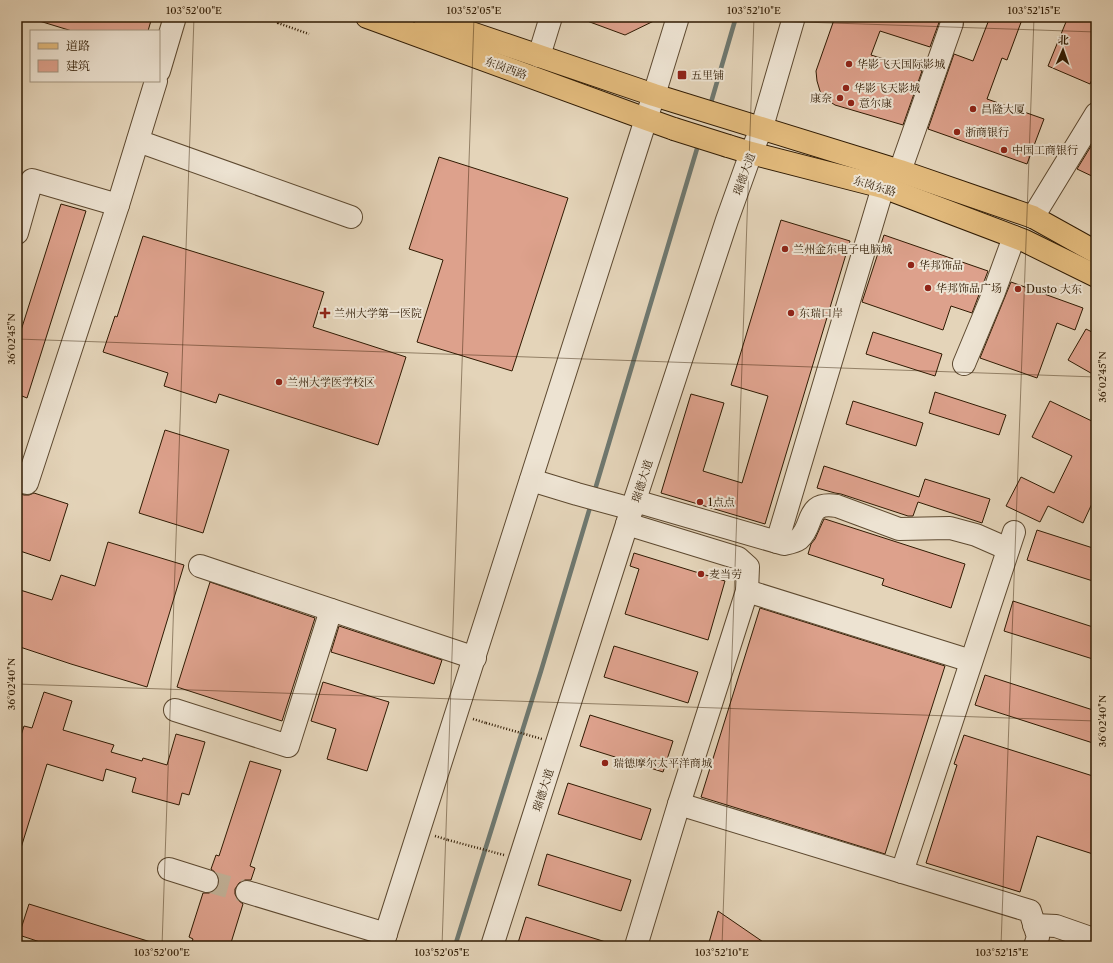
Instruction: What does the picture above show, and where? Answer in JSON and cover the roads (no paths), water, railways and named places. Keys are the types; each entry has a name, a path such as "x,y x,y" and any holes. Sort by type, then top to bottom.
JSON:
{"main road":[{"name":"东岗西路","path":"367,17 646,119"},
{"name":"东岗西路","path":"424,17 654,95"},
{"name":"东岗东路","path":"654,95 900,171 1034,218 1096,252"},
{"name":"东岗东路","path":"646,119 751,153 883,187 1014,237 1096,276"}],"street":[{"path":"160,69 175,17"},
{"path":"539,56 551,17"},
{"path":"247,892 384,940 678,17"},
{"name":"瑞德大道","path":"492,946 627,509 751,153 753,125 794,17"},
{"path":"900,171 952,23"},
{"path":"17,480 27,483 118,205 156,82"},
{"path":"1034,218 1096,114"},
{"path":"138,141 351,217"},
{"path":"17,233 32,180 118,205"},
{"path":"777,542 883,187"},
{"path":"964,364 994,292 1014,237"},
{"path":"531,480 627,509 784,544 798,540 803,534 812,514 817,509 830,505 837,506 899,529 950,528 976,535 1011,540 902,872"},
{"path":"627,509 738,558 748,568 747,591 679,804 636,946"},
{"path":"200,566 475,658"},
{"path":"747,591 971,661"},
{"path":"175,710 288,746 331,610"},
{"path":"679,804 1030,911 1035,935 1056,926 1096,940"},
{"path":"169,869 207,880"}],"waterway":[{"path":"710,106 736,17"},
{"path":"594,493 699,142"},
{"path":"455,946 541,671 591,504"}],"tunnel":[{"path":"207,881 247,892"}],"place":[{"name":"华影飞天国际影城","path":"849,64"},
{"name":"五里铺","path":"682,75"},
{"name":"华影飞天影城","path":"846,88"},
{"name":"康奈","path":"840,98"},
{"name":"意尔康","path":"851,103"},
{"name":"昌隆大厦","path":"973,109"},
{"name":"浙商银行","path":"957,132"},
{"name":"中国工商银行","path":"1004,150"},
{"name":"兰州金东电子电脑城","path":"785,249"},
{"name":"华邦饰品","path":"911,265"},
{"name":"华邦饰品广场","path":"928,288"},
{"name":"Dusto 大东","path":"1018,289"},
{"name":"兰州大学第一医院","path":"325,313"},
{"name":"东瑞口岸","path":"791,313"},
{"name":"兰州大学医学校区","path":"279,382"},
{"name":"1点点","path":"700,502"},
{"name":"麦当劳","path":"701,574"},
{"name":"瑞德摩尔太平洋商城","path":"605,763"}]}
